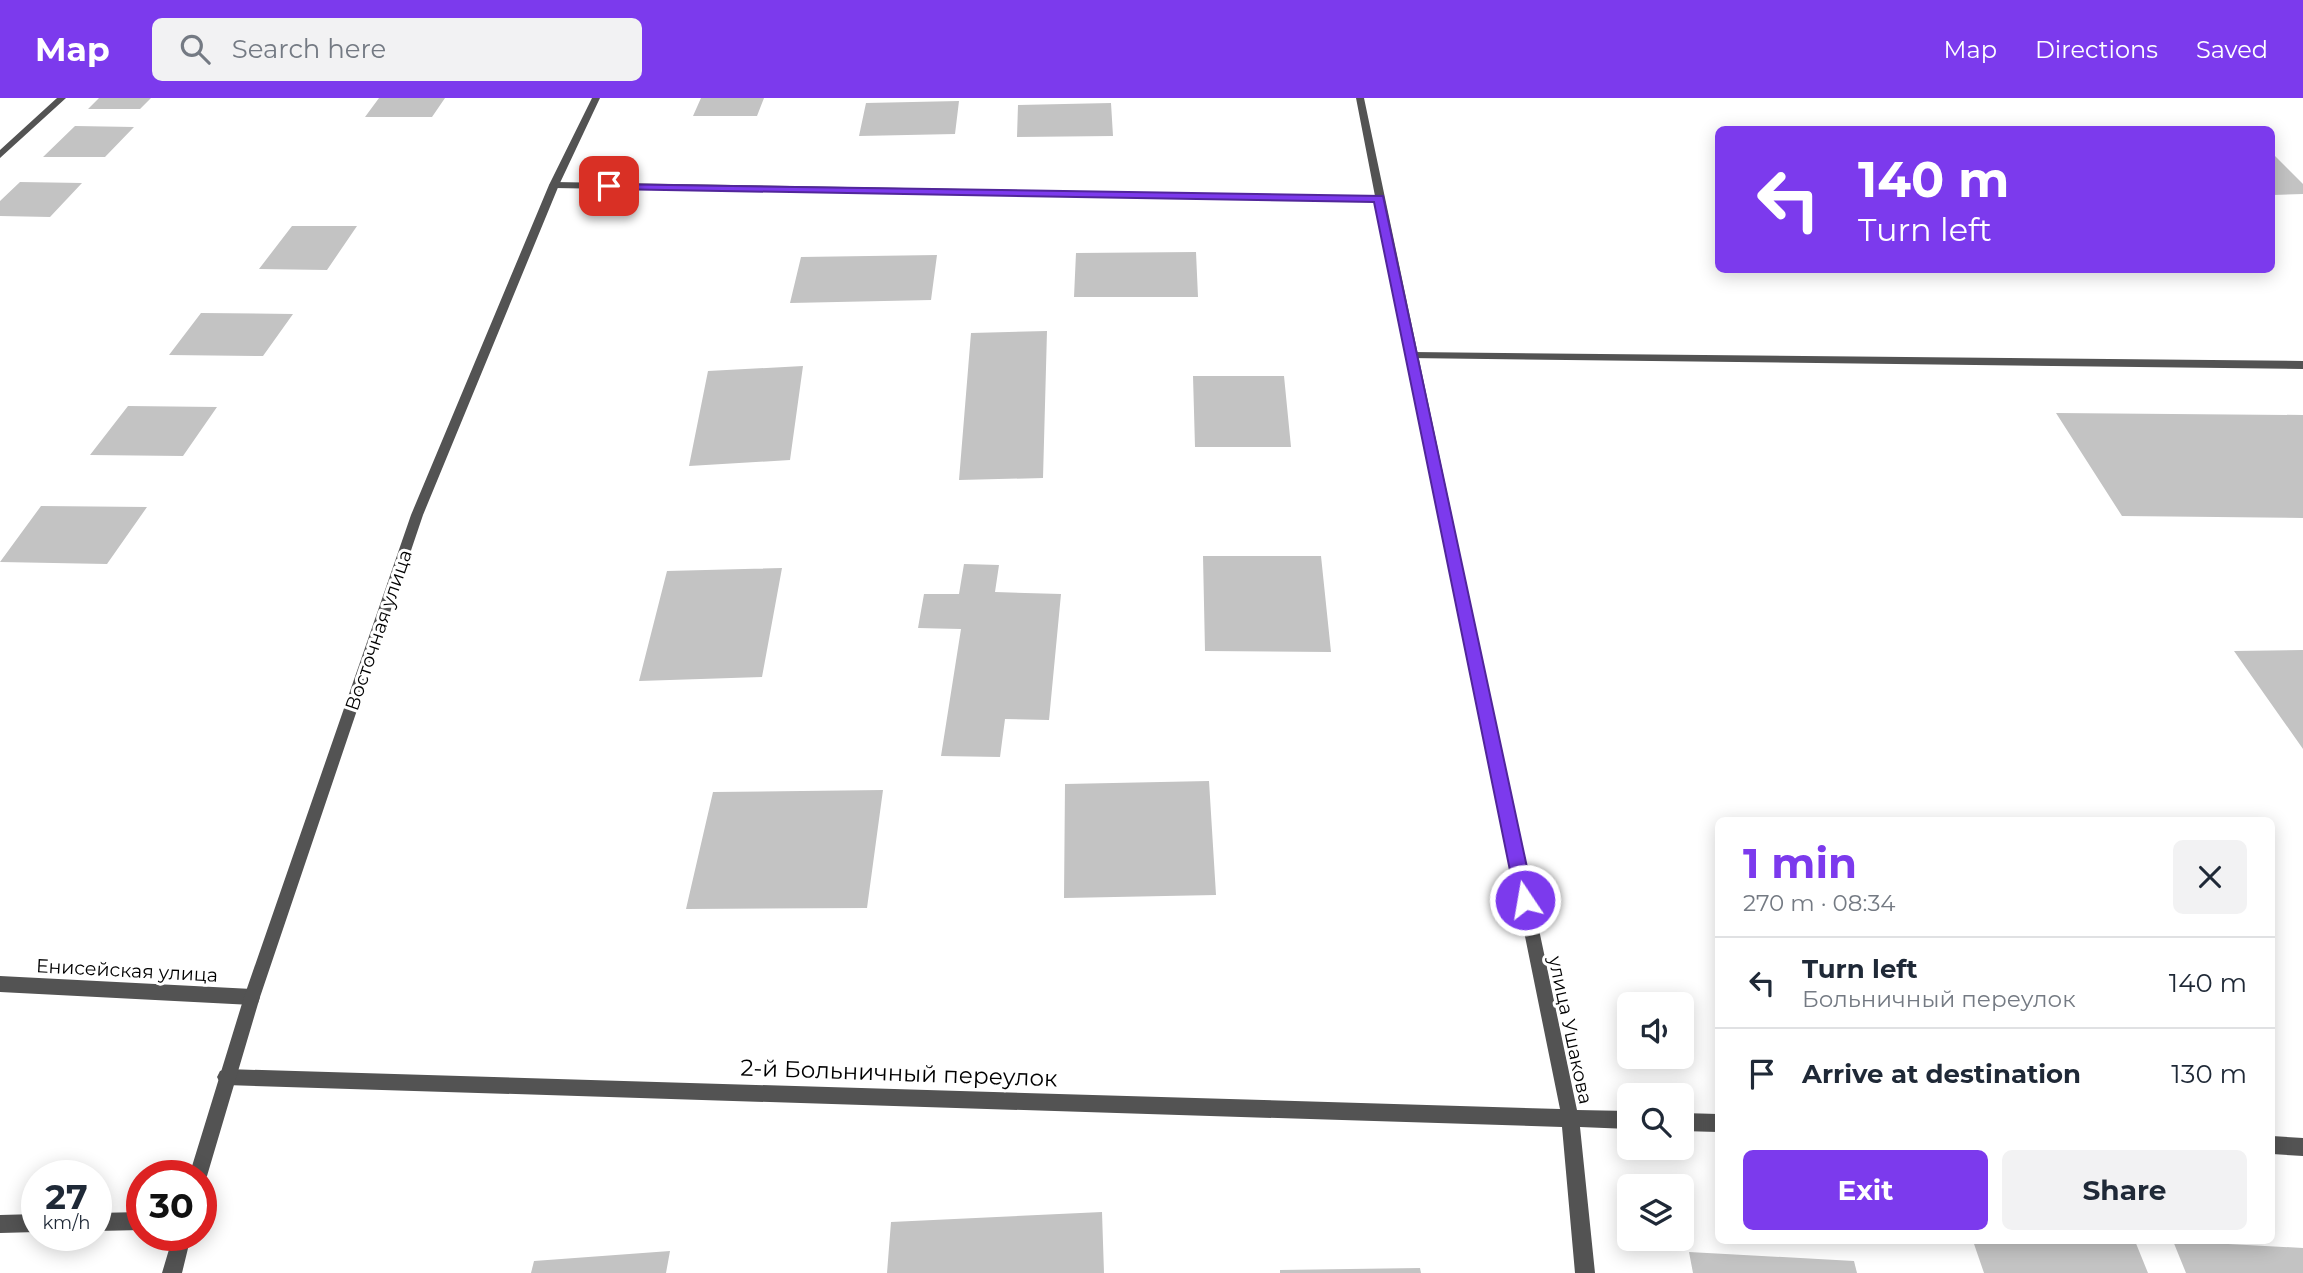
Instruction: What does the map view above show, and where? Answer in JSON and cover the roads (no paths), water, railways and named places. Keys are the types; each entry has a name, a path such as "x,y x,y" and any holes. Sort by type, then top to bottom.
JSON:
{"street":[{"path":"0,155 62,98"},
{"name":"Восточная улица","path":"203,1160 252,997 417,515 554,185 596,98"},
{"name":"улица Ушакова","path":"1360,98 1570,1117 1585,1273"},
{"path":"554,185 1379,199"},
{"path":"1412,356 2303,365"},
{"name":"Енисейская улица","path":"0,984 252,997"},
{"name":"2-й Больничный переулок","path":"226,1077 1617,1119"},
{"path":"1694,1122 1715,1123"},
{"path":"2275,1145 2303,1147"},
{"path":"0,1224 21,1223"},
{"path":"172,1273 178,1251"}]}
